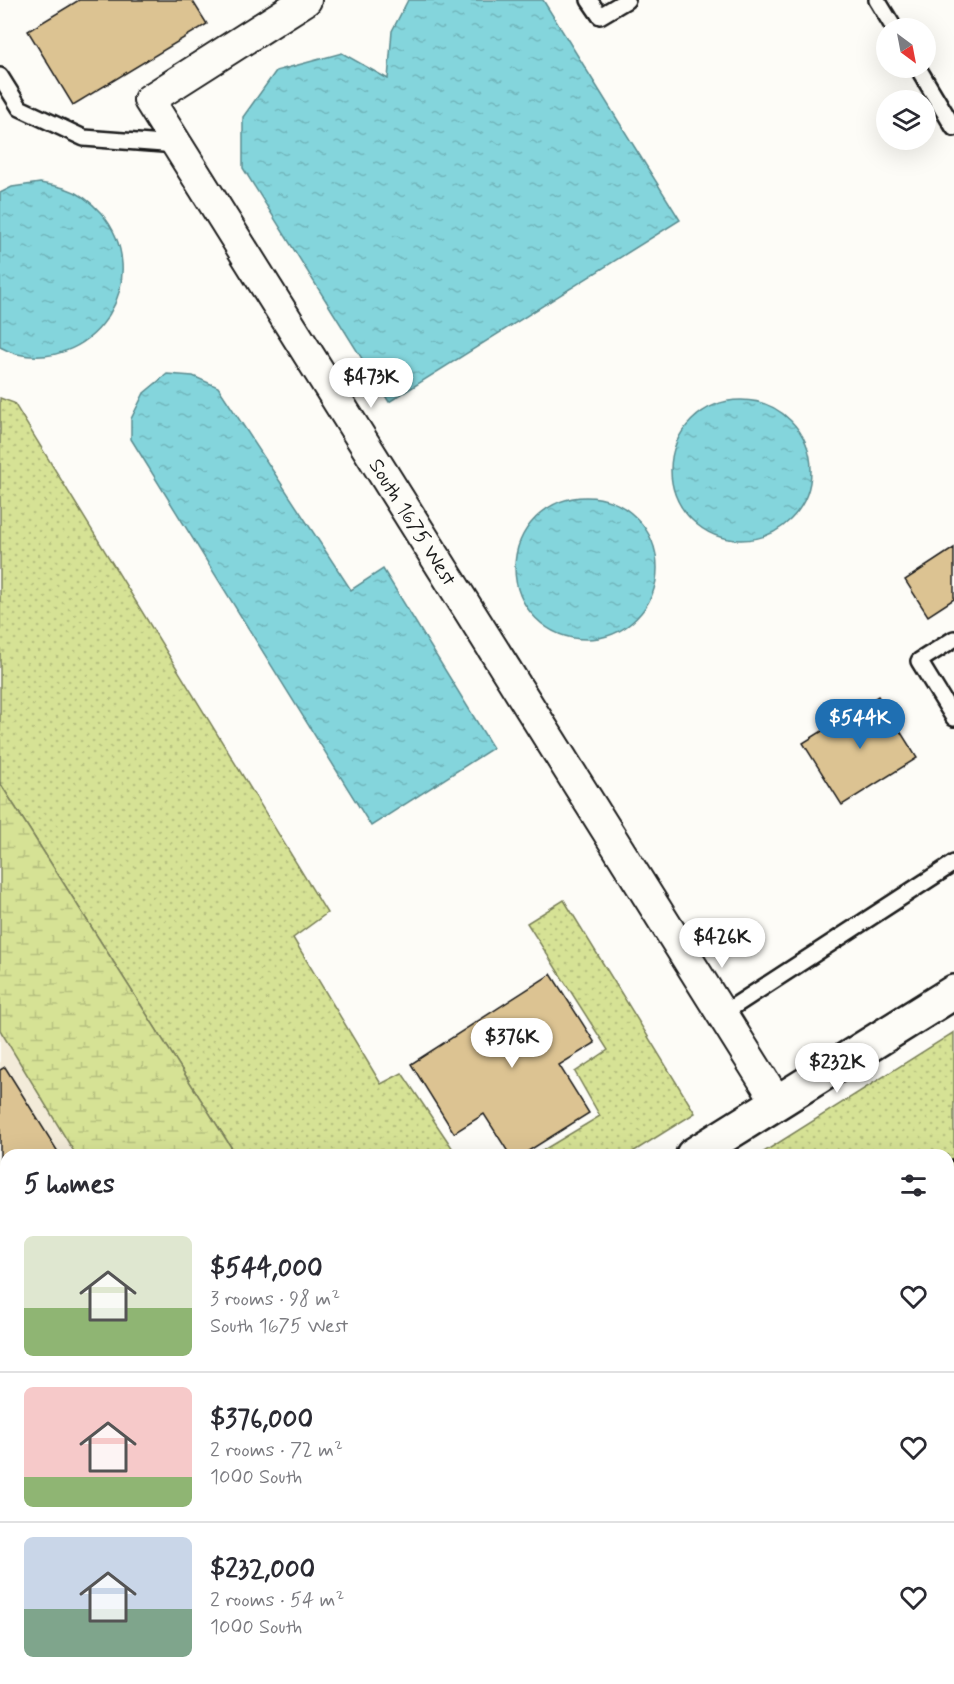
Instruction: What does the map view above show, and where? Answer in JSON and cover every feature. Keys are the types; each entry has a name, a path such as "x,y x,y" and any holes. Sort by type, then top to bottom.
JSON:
{"street":[{"name":"South 1675 West","path":"306,0 149,100 777,1102"},
{"path":"703,1149 954,992"}],"lane":[{"path":"590,0 600,16 627,0"},
{"path":"877,0 888,18"},
{"path":"0,76 20,108 84,138 177,145"},
{"path":"924,78 954,128"},
{"path":"954,639 918,661 954,718"},
{"path":"722,1014 954,863"}],"shaded area":[{"path":"0,1030 72,1149 0,1149"}],"green space":[{"path":"0,398 14,403 327,913 293,938 381,1084 402,1073 453,1149 232,1149 0,783"},
{"path":"0,783 232,1149 72,1149 0,1030"},
{"path":"564,900 695,1113 638,1149 545,1149 600,1116 575,1072 608,1050 527,923"},
{"path":"954,1032 954,1149 769,1149"}],"water":[{"path":"408,0 543,0 680,220 389,402 243,168 243,117 276,71 342,53 388,79 392,31"},
{"path":"40,183 72,191 97,209 116,238 122,264 120,290 110,314 93,334 72,348 46,356 17,354 0,347 0,193 12,187"},
{"path":"167,374 193,376 218,387 351,590 383,569 493,748 371,826 131,439 131,419 144,393"},
{"path":"741,400 768,405 790,421 806,443 811,470 806,497 790,519 768,535 741,540 714,535 692,519 676,497 671,470 676,443 692,421 714,405"},
{"path":"586,497 613,503 636,518 651,541 657,568 651,595 636,618 613,633 586,639 559,633 536,618 521,595 515,568 521,541 536,518 559,503"}],"building":[{"path":"79,0 192,0 207,24 73,105 28,31"},
{"path":"954,548 954,599 928,616 905,580"},
{"path":"878,696 917,758 842,805 803,743"},
{"path":"551,974 595,1043 559,1065 589,1113 532,1149 506,1149 484,1114 454,1133 411,1064"},
{"path":"5,1067 56,1149 0,1149 0,1070"}]}
